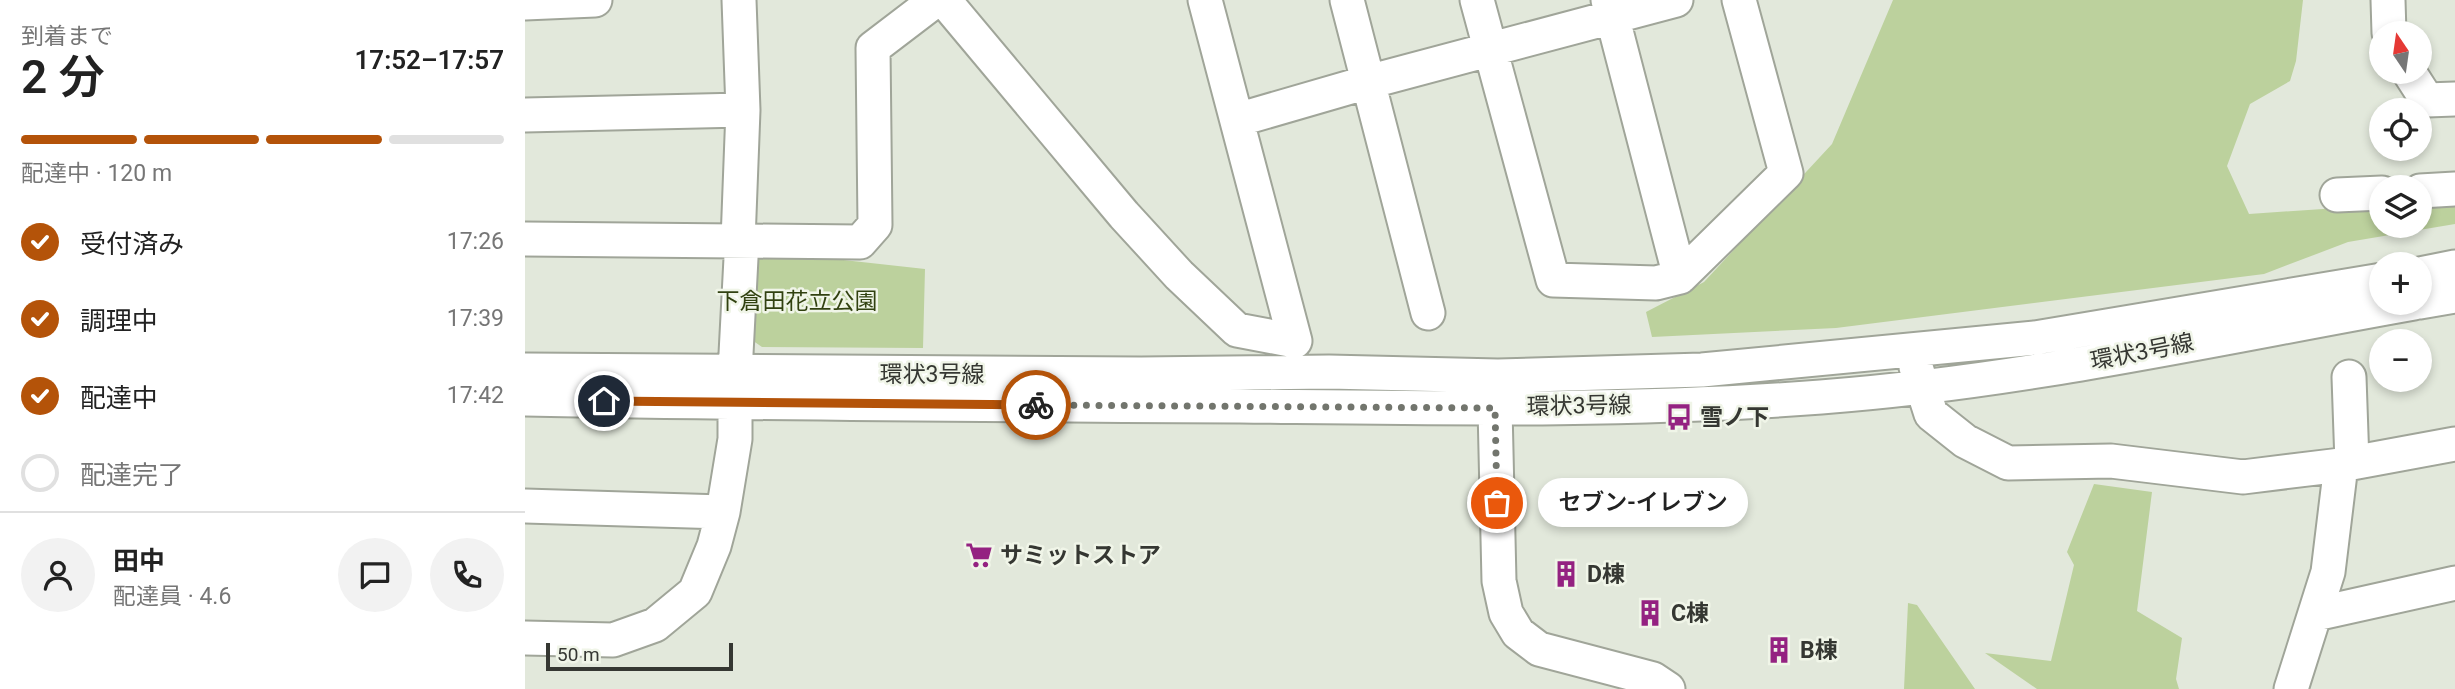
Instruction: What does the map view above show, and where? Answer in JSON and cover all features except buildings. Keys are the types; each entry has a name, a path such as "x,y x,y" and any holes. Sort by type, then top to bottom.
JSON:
{"street":[{"path":"525,3 595,0"},
{"path":"525,638 613,640 655,625 695,592 714,546 723,512 735,439 743,110 739,0"},
{"path":"525,239 860,242 875,225 873,48 936,0"},
{"path":"944,0 1124,215 1179,275 1237,330 1295,341 1205,0"},
{"path":"1347,0 1428,313"},
{"path":"1477,0 1553,280 1656,283 1680,277 1786,173 1739,0"},
{"path":"1237,120 1491,49 1610,9 1676,0"},
{"path":"2388,0 2389,21"},
{"path":"1610,9 1680,277"},
{"path":"2417,84 2427,100 2455,99"},
{"path":"525,116 743,110"},
{"path":"2432,190 2455,189"},
{"path":"2337,195 2369,194"},
{"path":"2432,272 2455,267"},
{"name":"環状3号線","path":"1496,392 2035,338 2369,282"},
{"path":"2432,300 2455,296"},
{"name":"環状3号線","path":"525,399 736,388 1496,392 1710,404 1923,388 2051,369 2369,311"},
{"path":"1912,351 1931,414 1965,441 2008,463 2111,461 2243,477 2346,464 2455,444"},
{"name":"環状3号線","path":"525,370 736,388"},
{"path":"2291,689 2328,572 2346,464 2350,377"},
{"path":"1496,392 1499,581 1506,612 1518,633 1539,649 1653,680 1668,689"},
{"path":"525,506 723,512"},
{"path":"2316,614 2455,583"}],"green space":[{"path":"1893,0 2303,0 2296,61 2290,81 2250,104 2227,166 2249,214 2369,206 2369,238 2372,238 2348,242 2264,274 1836,328 1652,337 1646,312 1704,282 1832,144"},
{"path":"2455,201 2455,224 2432,228 2432,202"},
{"name":"下倉田花立公園","path":"762,251 925,269 923,348 762,347 749,338 753,260"},
{"path":"2094,484 2152,492 2137,611 2182,638 2176,679 2179,689 2037,689 1985,653 2051,661 2074,565 2067,552"},
{"path":"1908,603 1917,605 1975,689 1904,689"}],"way so far":[{"path":"1036,405 1495,408 1497,503"}],"place":[{"name":"雪ノ下","path":"1679,417"},
{"name":"セブン-イレブン","path":"1497,503"},
{"name":"サミットストア","path":"979,555"},
{"name":"D棟","path":"1566,574"},
{"name":"C棟","path":"1650,613"},
{"name":"B棟","path":"1779,650"}],"route":[{"path":"604,401 1036,405"}]}
